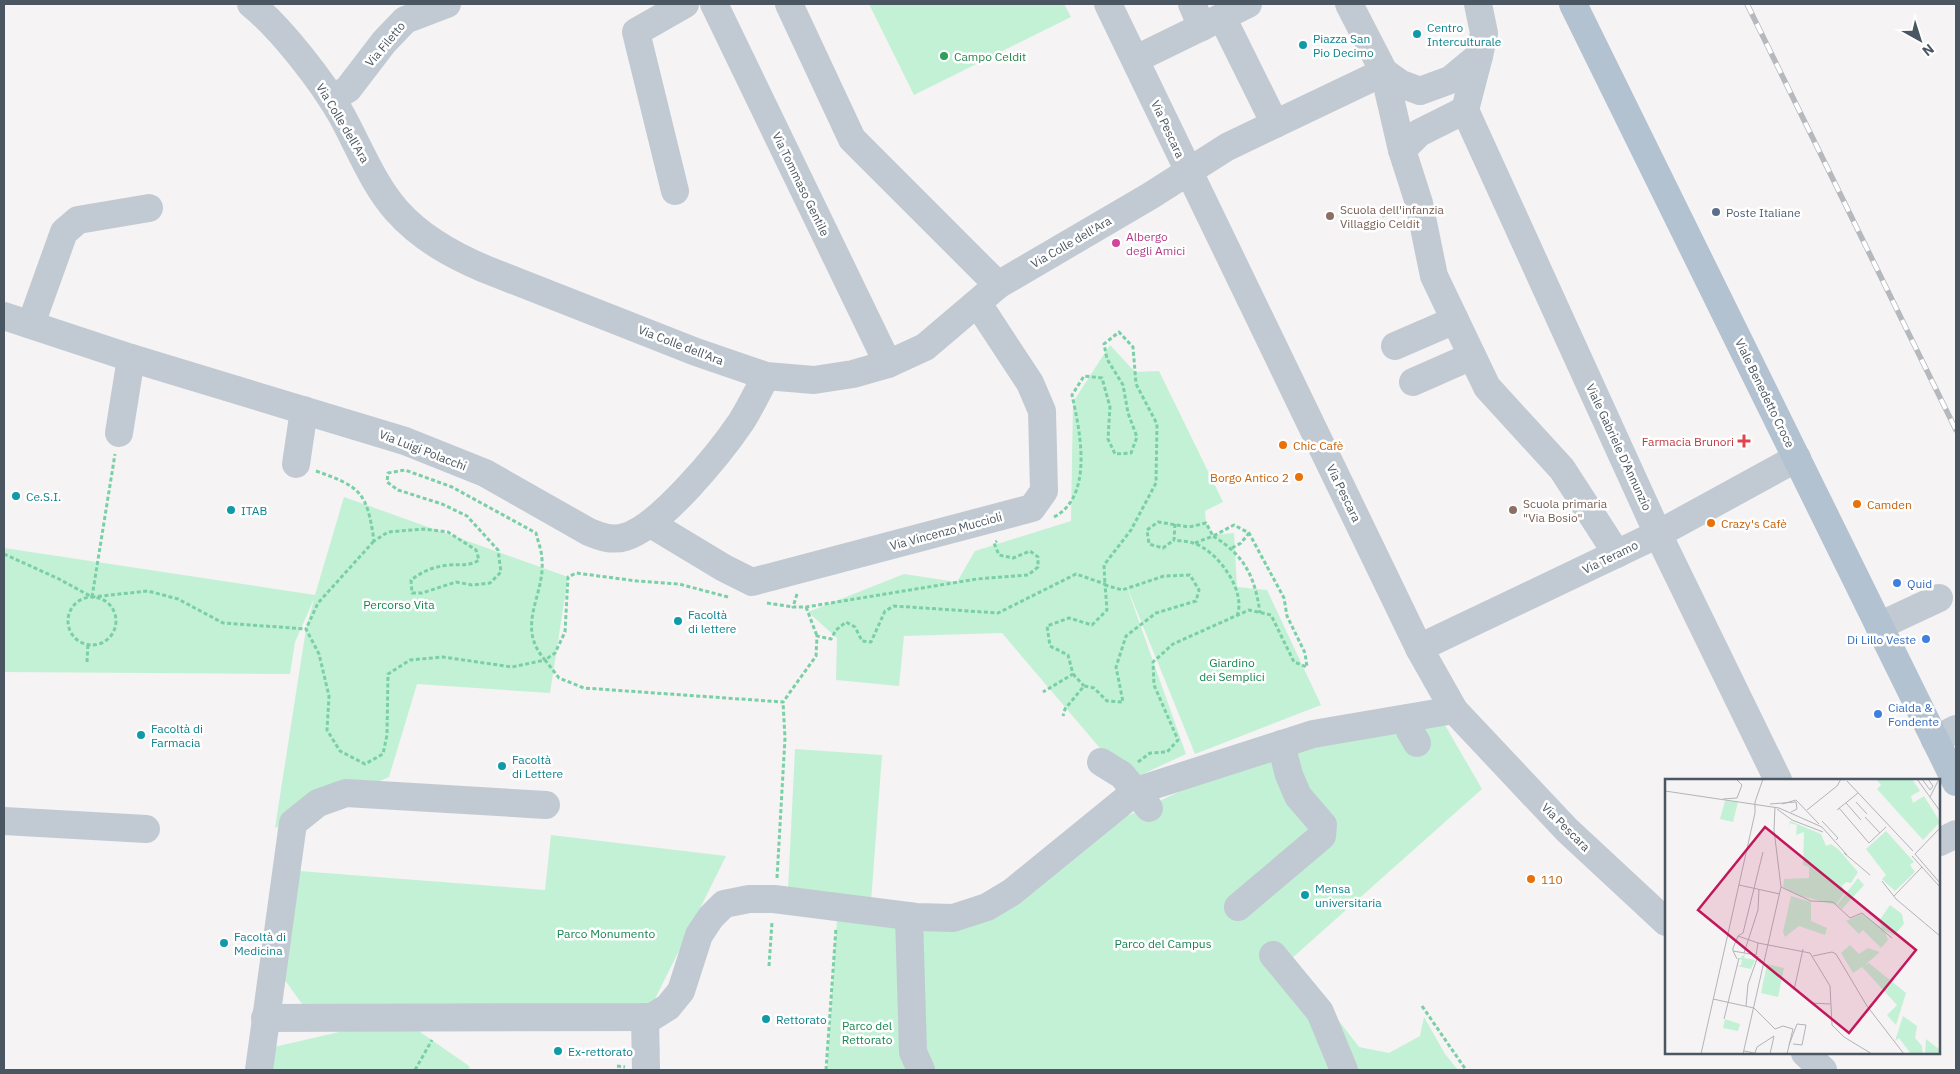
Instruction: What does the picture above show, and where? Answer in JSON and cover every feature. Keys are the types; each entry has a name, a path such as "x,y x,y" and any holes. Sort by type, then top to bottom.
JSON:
{"main road":[{"name":"Viale Benedetto Croce","path":"1574,4 1879,626 1946,735 1956,782"}],"street":[{"name":"Via Filetto","path":"332,99 348,89 384,42 405,20 447,4"},
{"path":"675,191 636,32 685,4"},
{"name":"Via Tommaso Gentile","path":"714,4 888,364"},
{"path":"789,4 852,139 998,285"},
{"name":"Via Pescara","path":"1108,4 1136,58 1187,171 1419,648 1454,710 1567,830 1665,921"},
{"path":"1136,58 1205,16 1248,4"},
{"path":"1349,4 1384,72 1402,150 1419,203 1434,276 1487,387 1562,469 1616,554"},
{"path":"1402,150 1419,133 1465,110 1484,33 1478,4"},
{"name":"Via Colle dell'Ara","path":"256,5 302,58 332,99 392,205 414,228 442,248 465,260 696,352 766,376 814,380 853,374 888,364 925,347 998,285 1150,196 1187,171"},
{"path":"1205,16 1275,124"},
{"path":"1420,91 1450,80 1479,56"},
{"path":"1384,72 1401,84 1465,110"},
{"path":"1187,171 1227,147 1384,72"},
{"name":"Viale Gabriele D'Annunzio","path":"1465,110 1658,534 1778,779"},
{"path":"31,324 64,232 78,220 149,208"},
{"name":"Via Vincenzo Muccioli","path":"651,524 724,568 752,582 1032,508 1044,491 1042,410 1030,383 984,313 974,305"},
{"name":"Via Luigi Polacchi","path":"4,316 131,358 405,441 485,474 601,538 625,537 651,524 710,462 741,422 766,376"},
{"path":"1396,346 1455,320"},
{"path":"1412,382 1472,356"},
{"path":"119,432 131,358"},
{"path":"296,464 304,410"},
{"name":"Via Teramo","path":"1419,648 1658,534 1797,458"},
{"path":"1879,626 1939,598"},
{"path":"265,1018 652,1017 668,1007 681,991 699,935 711,917 724,904 749,899 774,900 909,916 952,918 987,907 1012,892 1127,784 1313,734 1454,710"},
{"path":"1408,718 1410,731 1418,743"},
{"path":"1238,907 1322,836 1323,825 1298,796 1289,775 1281,744"},
{"path":"259,1070 293,823 318,803 346,793 546,805"},
{"path":"4,821 146,829"},
{"path":"909,916 913,1052 921,1070"},
{"path":"1273,955 1320,1012 1344,1070"},
{"path":"645,1017 646,1070"},
{"path":"1806,1054 1823,1070"}],"path":[{"path":"817,636 831,639 846,622 855,627 862,641 872,642 885,611 894,606 998,613 1076,574 1105,584 1122,590 1164,576 1190,575 1200,590 1196,601 1156,613 1126,636 1116,667 1123,702 1107,701 1094,688 1084,686 1074,674 1068,655 1050,646 1047,626 1068,618 1092,625 1107,610 1105,584 1104,565 1131,530 1156,483 1156,424 1136,384 1133,347 1119,332 1104,344 1107,359 1123,385 1128,413 1137,437 1131,453 1115,454 1108,439 1110,406 1102,378 1084,376 1072,395 1078,422 1082,459 1077,490 1065,511 1049,520"},
{"path":"92,597 119,432"},
{"path":"296,464 347,482 359,492 367,505 374,541"},
{"path":"306,629 318,603 374,541 388,532 424,529 448,532 476,550 479,560 470,566 449,565 425,570 411,580 412,593 456,582 472,585 490,583 501,572 498,550 467,516 442,504 398,490 387,482 388,473 405,470 452,487 536,533 542,561 530,626 538,651 559,678 584,688 784,702"},
{"path":"1237,616 1240,608 1236,587 1217,559 1194,543 1174,540 1163,548 1149,544 1147,530 1158,522 1189,526 1206,523 1213,536 1232,548 1252,576 1260,613"},
{"path":"1174,540 1175,524"},
{"path":"1127,784 1150,753 1167,752 1178,740 1154,685 1153,662 1173,644 1249,610 1271,615 1294,662 1307,667 1305,652 1287,616 1284,598 1249,533 1234,525 1194,543"},
{"path":"1232,548 1241,543 1249,533"},
{"path":"758,601 793,607 806,607 970,580 1028,575 1038,568 1038,557 1030,551 1013,558 999,555 994,543 1001,538"},
{"path":"4,554 59,579 92,597 106,602 112,607 116,620 112,634 100,643 88,644 72,634 68,624 68,616 76,603 92,597 148,591 178,599 223,623 306,629"},
{"path":"306,629 319,654 329,696 327,730 340,751 365,764 383,754 387,734 388,674 410,660 443,657 512,668 546,660 555,653 565,632 568,577 576,573 679,584 732,598"},
{"path":"793,607 798,592"},
{"path":"769,966 785,738 784,702 816,656 817,636 806,607"},
{"path":"87,662 88,644"},
{"path":"1043,692 1074,674"},
{"path":"1063,716 1065,709 1084,686"},
{"path":"826,1070 838,907"},
{"path":"1422,1006 1466,1070"},
{"path":"415,1070 446,1018"}],"green space":[{"name":"Campo Celdit","path":"869,4 1064,4 1071,17 914,95"},
{"name":"Giardino dei Semplici","path":"1110,345 1135,372 1159,371 1223,502 1205,511 1206,523 1213,535 1234,533 1237,587 1267,590 1321,705 1195,754 1125,582 1186,754 1128,781 1002,633 904,636 899,686 836,680 837,638 808,612 904,574 957,582 975,551 1071,521 1073,402"},
{"name":"Percorso Vita","path":"344,497 568,577 550,693 417,684 389,777 275,828 306,629 314,599 295,642 290,674 4,672 4,548 315,595"},
{"name":"Parco del Campus","path":"1442,720 1482,789 1291,959 1359,1047 1389,1053 1420,1036 1424,1017 1445,1054 1458,1070 921,1070 909,916 953,918 1125,817 1281,744"},
{"path":"795,749 882,755 871,902 788,890"},
{"name":"Parco Monumento","path":"551,835 726,856 651,1007 312,1018 282,976 286,870 545,890"},
{"name":"Parco del Rettorato","path":"837,920 901,929 906,1070 827,1070"},
{"path":"400,1018 469,1066 470,1070 261,1070 261,1050"}],"railway":[{"path":"1747,4 1956,430"}],"place":[{"name":"Centro Interculturale","path":"1417,34"},
{"name":"Piazza San Pio Decimo","path":"1303,45"},
{"name":"Campo Celdit","path":"944,56"},
{"name":"Poste Italiane","path":"1716,212"},
{"name":"Scuola dell'infanzia Villaggio Celdit","path":"1330,216"},
{"name":"Albergo degli Amici","path":"1116,243"},
{"name":"Farmacia Brunori","path":"1744,441"},
{"name":"Chic Cafè","path":"1283,445"},
{"name":"Borgo Antico 2","path":"1299,477"},
{"name":"Ce.S.I.","path":"16,496"},
{"name":"Camden","path":"1857,504"},
{"name":"ITAB","path":"231,510"},
{"name":"Scuola primaria \"Via Bosio\"","path":"1513,510"},
{"name":"Crazy's Cafè","path":"1711,523"},
{"name":"Quid","path":"1897,583"},
{"name":"Facoltà di lettere","path":"678,621"},
{"name":"Di Lillo Veste","path":"1926,639"},
{"name":"Cialda & Fondente","path":"1878,714"},
{"name":"Facoltà di Farmacia","path":"141,735"},
{"name":"Facoltà di Lettere","path":"502,766"},
{"name":"110","path":"1531,879"},
{"name":"Mensa universitaria","path":"1305,895"},
{"name":"Facoltà di Medicina","path":"224,943"},
{"name":"Rettorato","path":"766,1019"},
{"name":"Ex-rettorato","path":"558,1051"}]}
